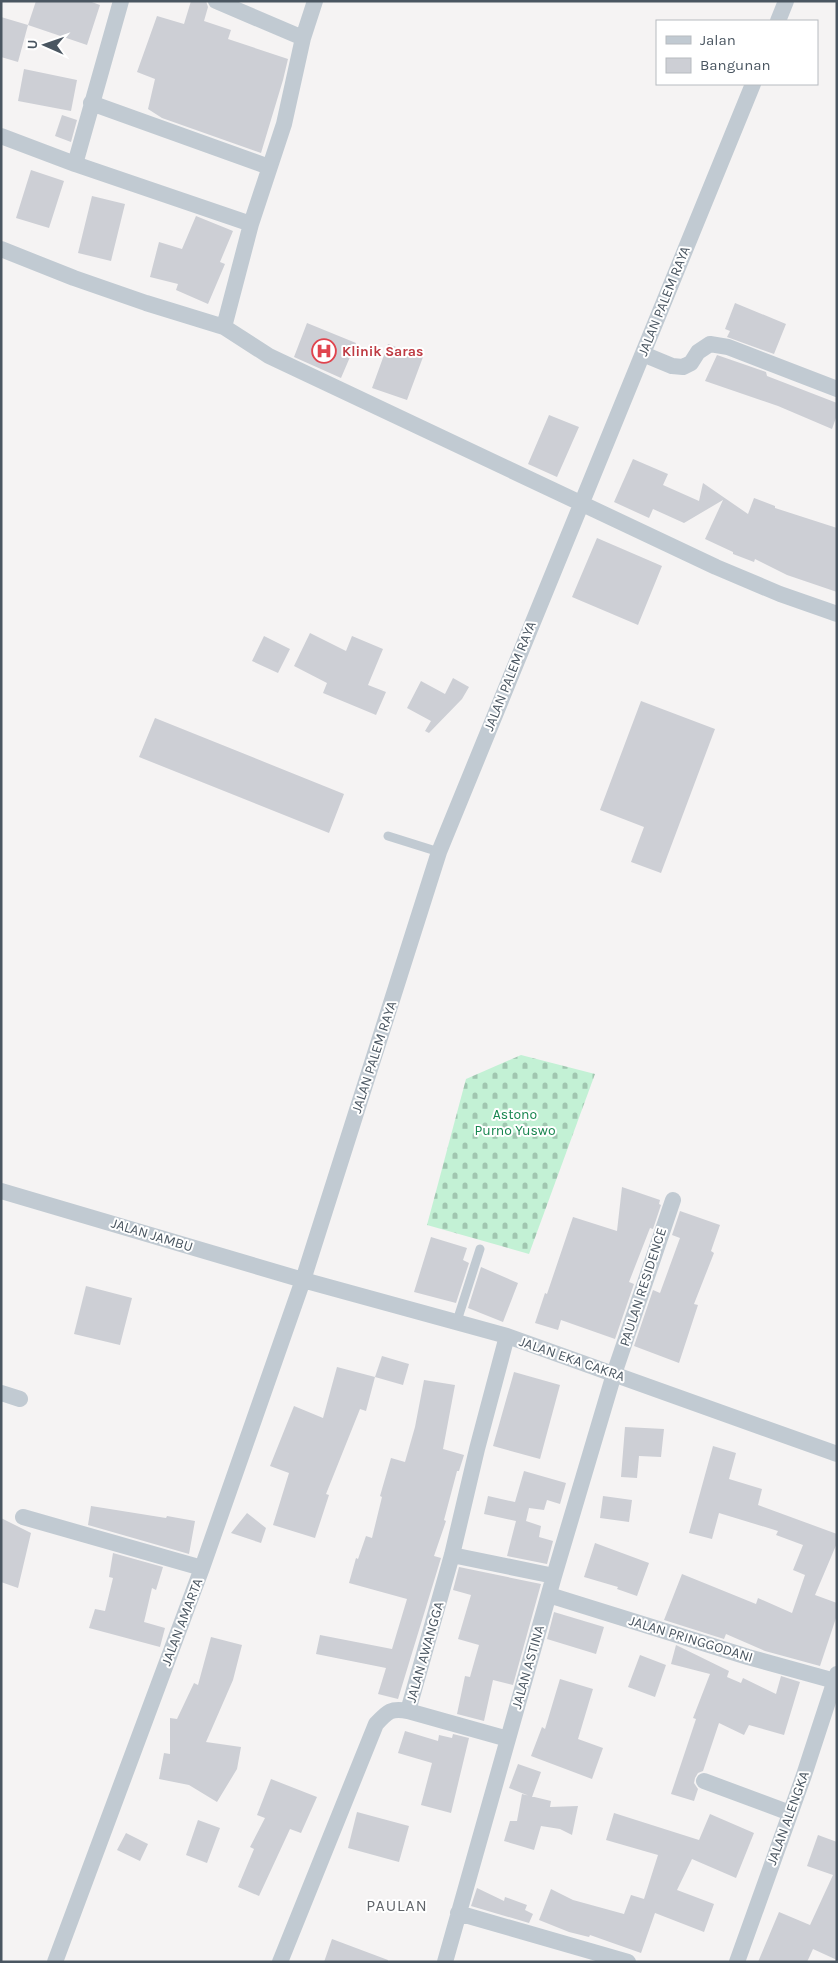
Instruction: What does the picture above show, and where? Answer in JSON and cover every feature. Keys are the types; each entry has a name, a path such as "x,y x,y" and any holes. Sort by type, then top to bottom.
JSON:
{"street":[{"path":"75,164 121,1"},
{"path":"216,1 303,38"},
{"path":"224,327 251,224 284,124 303,38 315,1"},
{"path":"778,20 786,1"},
{"name":"JALAN PALEM RAYA","path":"303,1280 439,852 753,85"},
{"path":"91,103 269,167"},
{"path":"1,136 75,164 251,224"},
{"path":"1,249 74,278 224,327 269,356 580,504 716,567 780,594 837,614"},
{"path":"643,354 672,366 683,367 691,363 698,352 710,344 728,348 837,389"},
{"name":"JALAN JAMBU","path":"1,1191 303,1280"},
{"name":"PAULAN RESIDENCE","path":"614,1374 672,1200"},
{"name":"JALAN EKA CAKRA","path":"303,1280 507,1336 837,1454"},
{"name":"JALAN AMARTA","path":"55,1962 202,1568 303,1280"},
{"name":"JALAN AWANGGA","path":"280,1962 376,1724 385,1714 395,1708 408,1711 452,1555 507,1336"},
{"name":"JALAN ASTINA","path":"445,1962 554,1576 614,1374"},
{"path":"1,1393 20,1398"},
{"path":"23,1517 202,1568"},
{"path":"452,1555 554,1576"},
{"name":"JALAN PRINGGODANI","path":"549,1595 748,1657 836,1677"},
{"name":"JALAN ALENGKA","path":"737,1962 836,1677"},
{"path":"408,1711 508,1740"},
{"path":"704,1781 790,1812"},
{"path":"458,1913 628,1962"}],"lane":[{"path":"388,836 439,852"},
{"path":"457,1321 480,1249"}],"green space":[{"name":"Astono Purno Yuswo","path":"521,1055 595,1074 529,1254 427,1225 466,1079"}],"building":[{"path":"36,1 89,1 100,5 87,45 28,25"},
{"path":"191,1 206,1 208,7 204,21 231,30 228,39 288,59 261,153 162,118 148,109 155,79 137,72 157,16 184,24"},
{"path":"1,17 28,25 18,62 1,57"},
{"path":"24,69 77,80 71,111 18,101"},
{"path":"62,115 77,120 71,142 55,136"},
{"path":"31,170 64,181 49,228 16,218"},
{"path":"92,196 125,204 111,261 78,253"},
{"path":"196,216 233,231 220,262 225,264 208,304 176,290 178,284 150,277 159,242 182,249"},
{"path":"735,303 786,324 774,354 727,337 730,331 725,329"},
{"name":"Klinik Saras","path":"307,323 356,343 341,378 294,357"},
{"path":"388,344 423,357 407,400 372,388"},
{"path":"717,355 766,372 767,376 837,403 837,415 832,429 778,406 705,381"},
{"path":"549,415 579,427 557,477 528,464"},
{"path":"633,459 668,474 663,485 699,501 703,483 748,514 754,498 775,506 775,508 837,528 837,592 787,575 755,559 754,562 733,554 733,552 705,539 723,500 684,523 653,509 649,518 614,502"},
{"path":"597,538 662,566 638,625 572,597"},
{"path":"310,633 346,651 352,636 383,649 368,685 386,692 376,715 323,693 327,683 294,666"},
{"path":"264,636 290,649 278,673 252,661"},
{"path":"453,678 469,687 462,699 429,733 425,731 431,721 407,708 421,681 445,694"},
{"path":"641,701 715,729 661,873 631,862 644,827 600,810"},
{"path":"155,718 344,794 329,833 139,757"},
{"path":"622,1187 660,1200 659,1204 661,1205 653,1229 650,1228 629,1282 634,1284 615,1339 561,1320 558,1330 535,1323 545,1293 547,1294 573,1217 617,1231"},
{"path":"680,1211 720,1225 711,1251 714,1253 694,1304 698,1305 679,1363 634,1346 653,1290 660,1293 680,1238 672,1235"},
{"path":"431,1237 467,1248 463,1260 469,1263 456,1303 414,1292"},
{"path":"481,1267 518,1283 503,1322 468,1308"},
{"path":"86,1286 132,1298 120,1345 74,1334"},
{"path":"382,1356 409,1364 403,1385 375,1377"},
{"path":"337,1367 375,1377 366,1411 360,1409 326,1494 329,1495 315,1538 273,1525 289,1473 270,1466 294,1406 323,1418"},
{"path":"514,1372 560,1385 540,1459 493,1446"},
{"path":"424,1380 455,1385 443,1449 464,1455 459,1471 457,1471 444,1520 446,1521 434,1556 441,1558 398,1699 378,1694 386,1668 316,1654 320,1635 392,1649 407,1599 349,1583 356,1558 358,1559 366,1536 372,1538 382,1497 380,1496 391,1458 405,1462 415,1427"},
{"path":"625,1427 664,1429 661,1457 639,1456 637,1478 621,1477"},
{"path":"713,1446 736,1453 729,1479 762,1489 758,1505 837,1534 837,1543 815,1595 837,1603 837,1615 820,1666 765,1651 726,1634 724,1639 664,1620 682,1574 756,1604 758,1598 792,1613 805,1575 793,1570 803,1545 776,1535 778,1531 719,1513 712,1539 689,1533"},
{"path":"524,1471 566,1483 560,1504 547,1500 544,1510 529,1508 526,1521 541,1526 539,1537 553,1541 547,1564 507,1556 516,1521 484,1514 488,1496 515,1502"},
{"path":"603,1496 632,1500 629,1522 600,1518"},
{"path":"91,1506 195,1521 189,1554 88,1525"},
{"path":"247,1513 266,1528 261,1543 231,1533"},
{"path":"1,1518 31,1533 18,1588 1,1582"},
{"path":"595,1543 649,1563 637,1596 617,1589 618,1587 584,1577"},
{"path":"113,1553 163,1567 156,1590 152,1588 144,1622 165,1628 160,1647 89,1628 95,1609 105,1611 113,1578 109,1577"},
{"path":"459,1567 541,1584 513,1685 493,1680 484,1721 457,1714 465,1676 470,1677 479,1645 458,1639 471,1595 453,1590"},
{"path":"554,1612 604,1627 596,1654 547,1639"},
{"path":"211,1637 242,1645 233,1680 206,1742 241,1747 237,1769 217,1802 189,1785 159,1779 164,1753 170,1754 170,1718 177,1719 194,1683 198,1685"},
{"path":"676,1645 729,1671 727,1677 741,1683 743,1678 776,1694 781,1676 800,1682 784,1735 749,1725 744,1735 719,1723 703,1771 698,1773 695,1778 694,1783 698,1789 694,1801 671,1794 696,1719 693,1718 710,1674 671,1664"},
{"path":"640,1655 666,1665 655,1697 628,1687"},
{"path":"560,1679 593,1689 578,1739 603,1748 592,1779 531,1756 542,1727 545,1729"},
{"path":"405,1731 438,1741 439,1735 452,1738 453,1734 469,1738 451,1813 421,1805 432,1763 398,1753"},
{"path":"518,1764 541,1772 532,1797 509,1788"},
{"path":"271,1779 317,1797 301,1833 290,1829 259,1896 238,1887 254,1849 250,1847 265,1818 257,1815"},
{"path":"522,1794 551,1801 550,1807 578,1806 572,1835 560,1829 541,1826 534,1850 504,1841 510,1821 517,1821"},
{"path":"357,1812 409,1826 399,1862 348,1848"},
{"path":"614,1813 699,1840 710,1814 754,1833 736,1878 692,1859 677,1890 714,1904 704,1932 655,1913 641,1953 590,1935 589,1937 569,1932 539,1920 551,1889 573,1900 624,1914 631,1895 644,1899 658,1855 606,1840"},
{"path":"198,1820 220,1828 207,1863 186,1855"},
{"path":"126,1833 148,1844 140,1861 117,1850"},
{"path":"818,1835 837,1842 837,1960 813,1949 807,1962 758,1962 779,1912 810,1925 833,1875 807,1866"},
{"path":"477,1888 504,1901 505,1897 527,1905 525,1910 533,1914 529,1923 471,1906"},
{"path":"332,1939 388,1960 388,1962 324,1962"}],"place":[{"name":"Klinik Saras","path":"324,351"}],"district":[{"name":"PAULAN","path":"397,1905"}]}
